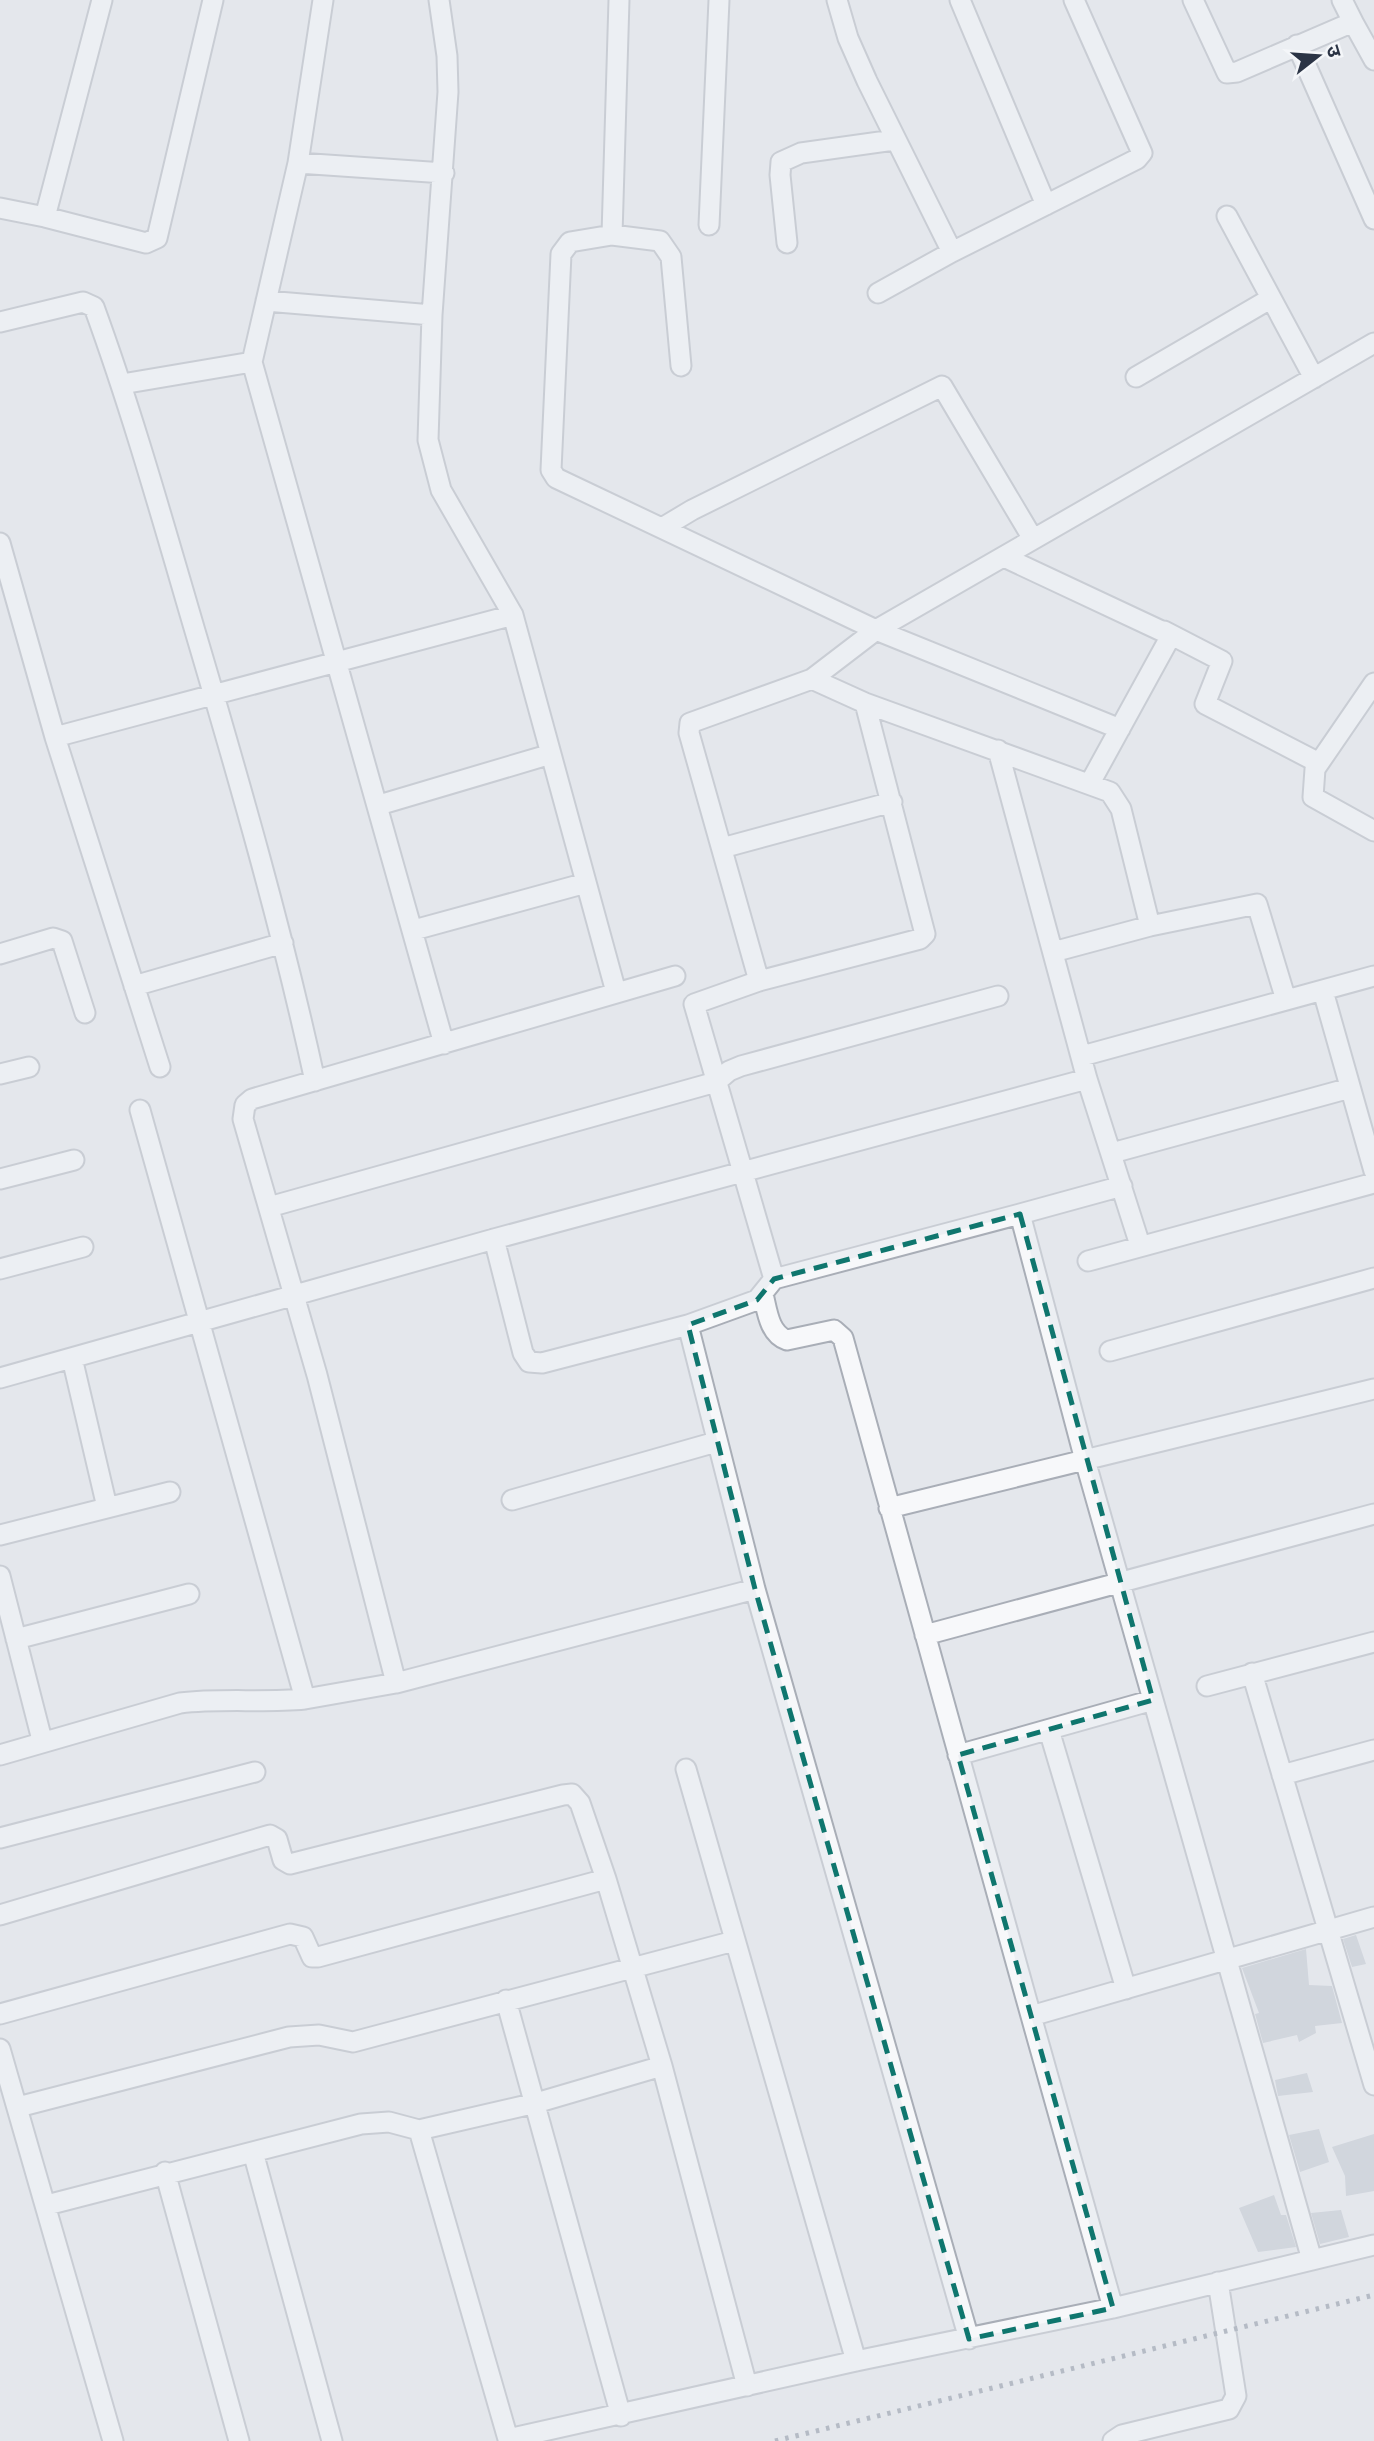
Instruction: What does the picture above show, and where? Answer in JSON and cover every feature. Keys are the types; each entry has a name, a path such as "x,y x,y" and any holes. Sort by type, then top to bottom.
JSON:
{"street":[{"path":"45,217 102,0"},
{"path":"0,208 146,243 157,238 213,0"},
{"path":"323,0 298,163 252,362 379,804 444,1044"},
{"path":"439,0 447,56 444,173 432,315 428,440 436,472 452,513 513,615 616,992"},
{"path":"612,234 619,0"},
{"path":"709,225 719,0"},
{"path":"838,0 848,38 894,140 952,252"},
{"path":"960,0 1046,205"},
{"path":"878,293 952,252 1137,159 1142,153 1074,0"},
{"path":"1193,0 1227,73 1237,72 1353,22"},
{"path":"1342,0 1374,60"},
{"path":"1297,45 1374,219"},
{"path":"788,243 780,175 781,162 801,153 894,140"},
{"path":"298,163 444,173"},
{"path":"1227,216 1314,378"},
{"path":"681,366 671,257 666,246 660,241 612,234 570,242 561,254 551,470 564,484 876,630 1120,729"},
{"path":"1136,377 1270,299"},
{"path":"266,301 432,315"},
{"path":"0,322 89,303 94,307 122,384 214,696 284,943 315,1081"},
{"path":"759,981 690,733 690,723 812,679 876,630 1374,343"},
{"path":"122,384 252,362"},
{"path":"662,528 692,510 942,386 1033,539"},
{"path":"0,542 55,737 160,1067"},
{"path":"1004,557 1164,631 1222,661 1205,704 1319,762"},
{"path":"55,737 513,615"},
{"path":"1090,783 1168,641 1164,631"},
{"path":"812,679 865,703 1110,792 1118,799 1150,926"},
{"path":"1374,683 1315,769 1313,797 1374,831"},
{"path":"865,703 926,934 920,939 759,981 694,1004 743,1172 768,1286 773,1328 779,1338 787,1340 834,1330 844,1338 1113,2308"},
{"path":"998,750 1087,1079 1140,1245"},
{"path":"379,804 551,754"},
{"path":"722,848 892,802"},
{"path":"414,930 586,883"},
{"path":"1053,952 1150,926 1256,904 1261,910 1286,1000"},
{"path":"0,954 53,938 62,941 85,1013"},
{"path":"134,986 284,943"},
{"path":"396,1684 295,1296 243,1119 245,1105 252,1099 675,976"},
{"path":"1082,1056 1374,976"},
{"path":"1323,991 1374,1171"},
{"path":"269,1207 716,1082 729,1071 741,1066 998,996"},
{"path":"0,1074 29,1067"},
{"path":"0,1378 494,1239 1087,1079"},
{"path":"1112,1153 1350,1088"},
{"path":"140,1110 306,1699"},
{"path":"0,1179 74,1160"},
{"path":"1088,1261 1374,1183"},
{"path":"494,1239 523,1353 529,1362 542,1363 688,1325 757,1300 768,1286 1122,1186"},
{"path":"1020,1214 1085,1460 1312,2260"},
{"path":"0,1269 83,1247"},
{"path":"1110,1351 1374,1278"},
{"path":"688,1325 755,1589 969,2339"},
{"path":"72,1358 107,1507"},
{"path":"889,1508 1374,1389"},
{"path":"512,1500 716,1442"},
{"path":"0,1535 170,1492"},
{"path":"925,1635 1374,1514"},
{"path":"0,1576 42,1740"},
{"path":"0,1755 42,1740 180,1703 210,1700 271,1703 396,1684 755,1589"},
{"path":"16,1639 189,1594"},
{"path":"1207,1686 1374,1642"},
{"path":"1252,1673 1374,2085"},
{"path":"958,1755 1153,1700"},
{"path":"1049,1730 1126,1989"},
{"path":"1282,1775 1374,1750"},
{"path":"686,1769 856,2361"},
{"path":"0,1838 255,1772"},
{"path":"0,1915 270,1835 277,1839 284,1860 290,1864 572,1794 580,1803 606,1879 662,2066 747,2386"},
{"path":"0,2014 290,1934 303,1937 312,1957 318,1957 606,1879"},
{"path":"1031,2016 1374,1917"},
{"path":"18,2108 289,2037 319,2035 353,2042 734,1941"},
{"path":"506,2000 621,2416"},
{"path":"0,2049 113,2441"},
{"path":"47,2205 165,2172 361,2124 389,2122 419,2130 536,2103 662,2066"},
{"path":"419,2130 505,2440 856,2361 1113,2308 1374,2245"},
{"path":"253,2152 332,2441"},
{"path":"165,2172 239,2441"},
{"path":"1113,2441 1122,2435 1229,2409 1234,2404 1236,2396 1218,2281"}],"highlighted area":[{"path":"1020,1214 1153,1700 958,1755 1113,2308 969,2339 755,1589 688,1325 757,1300 774,1279"}],"building":[{"path":"1356,1935 1366,1964 1352,1967 1343,1939"},
{"path":"1306,1949 1309,1985 1332,1986 1342,2023 1315,2026 1316,2033 1299,2042 1297,2035 1263,2043 1255,2014 1259,2013 1242,1968"},
{"path":"1307,2073 1313,2092 1278,2096 1275,2080"},
{"path":"1319,2129 1329,2162 1300,2172 1289,2135"},
{"path":"1374,2134 1374,2191 1346,2196 1345,2176 1332,2147"},
{"path":"1274,2195 1281,2215 1286,2215 1296,2247 1258,2252 1239,2208"},
{"path":"1341,2210 1349,2237 1320,2244 1311,2213"}],"railway":[{"path":"775,2441 1374,2295"}]}
